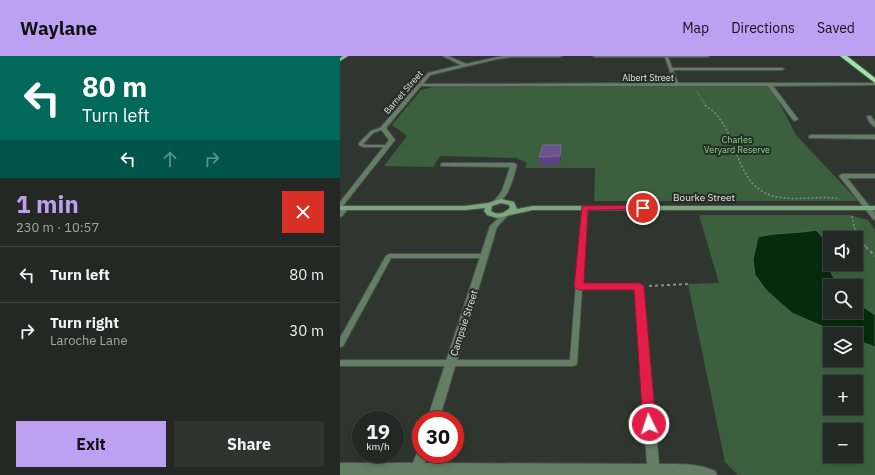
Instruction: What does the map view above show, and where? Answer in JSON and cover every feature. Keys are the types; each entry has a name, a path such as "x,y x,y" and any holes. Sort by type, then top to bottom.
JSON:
{"highway":[{"path":"843,56 875,81"}],"main road":[{"path":"340,60 346,56"}],"street":[{"path":"445,56 465,65"},
{"name":"Barnet Street","path":"387,146 392,140 383,128 429,74 497,58 560,56"},
{"path":"595,56 707,56"},
{"path":"666,56 676,85"},
{"name":"Albert Street","path":"420,85 875,84"},
{"path":"770,85 795,119"},
{"path":"869,117 875,125"},
{"path":"811,137 875,137"},
{"path":"340,215 342,207 387,146"},
{"path":"342,207 465,208 489,205 497,201 505,191 514,165 443,165"},
{"path":"875,176 842,176 871,208 875,218"},
{"path":"505,191 514,208 508,213"},
{"name":"Bourke Street","path":"497,201 533,208"},
{"path":"489,205 486,209 490,214"},
{"path":"465,208 490,214"},
{"name":"Bourke Street","path":"490,214 508,213 533,208 871,208"},
{"name":"Campsie Street","path":"436,411 494,226 508,213"},
{"name":"Campsie Street","path":"490,214 494,226"},
{"path":"639,286 653,470"},
{"path":"418,469 420,463"},
{"path":"340,469 690,470 711,475"}],"lane":[{"path":"671,69 782,69"},
{"path":"383,128 372,132 360,144 364,146 387,146"},
{"path":"340,363 573,363 585,208"},
{"path":"340,344 389,256 485,256"},
{"path":"579,287 639,286"}],"path":[{"path":"687,85 700,95 705,106 713,111 725,128 741,163 741,170 754,186 767,194 780,197 834,198 842,201 852,214 852,225 857,238 875,256"},
{"path":"639,286 688,284"}],"green space":[{"name":"Charles Veryard Reserve","path":"433,87 771,87 796,135 858,201 594,201 595,168 525,168 527,163 516,158 440,156 433,167 384,166 407,136 392,125 421,90"},
{"path":"699,215 850,215 868,220 875,230 875,475 738,475 725,462 688,284 719,283"}],"shaded area":[{"path":"816,230 823,238 823,271 830,271 835,279 823,279 823,319 863,319 863,307 875,315 875,347 863,343 863,327 824,327 792,313 767,291 755,275 753,260 758,237 772,234"}],"building":[{"path":"543,145 561,145 560,156 539,157"}],"route":[{"path":"643,208 585,208 579,287 639,286 649,424"}]}
